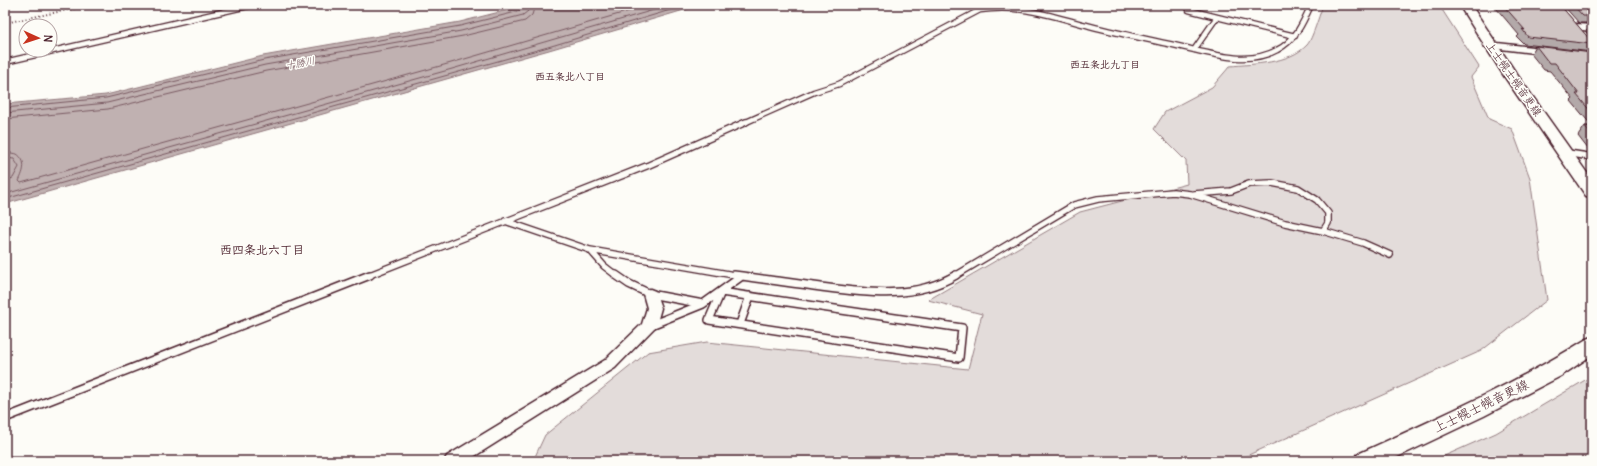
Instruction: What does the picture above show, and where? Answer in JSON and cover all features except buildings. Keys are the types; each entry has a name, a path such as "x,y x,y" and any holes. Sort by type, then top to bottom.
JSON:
{"main road":[{"name":"上士幌士幌音更線","path":"1465,5 1488,45 1566,153 1592,192"},
{"name":"上士幌士幌音更線","path":"1366,461 1476,410 1553,370 1592,345"}],"street":[{"path":"1584,37 1573,25 1592,28"},
{"path":"1488,45 1561,53"},
{"path":"1566,153 1592,157"},
{"path":"453,461 610,364 649,326 654,308 650,294"}],"lane":[{"path":"5,62 252,5"},
{"path":"5,418 649,165 814,92 839,84 980,10 1006,6 1036,10 1100,29 1231,58 1268,55 1281,48 1301,29 1311,5"},
{"path":"1189,10 1295,36"},
{"path":"1194,50 1217,17"},
{"path":"1190,194 1231,190 1249,184 1272,183 1298,188 1317,200 1328,213 1328,223 1323,231"},
{"path":"505,221 590,250 742,276 870,293 896,293 918,290 949,278 1074,205 1098,199 1173,192 1190,194 1285,223 1323,231 1363,243 1390,255"},
{"path":"590,250 604,266 629,284 650,294 703,304"},
{"path":"649,326 703,304 742,276"},
{"path":"720,292 962,328 959,358 709,320 720,292"},
{"path":"740,324 750,296"}],"path":[{"path":"5,23 91,5"}],"shaded area":[{"path":"1323,5 1439,5 1479,67 1471,77 1489,119 1512,129 1530,178 1547,300 1481,351 1235,461 533,461 545,435 648,352 707,342 968,369 982,314 928,300 1080,212 1187,184 1186,161 1154,129 1165,112 1212,87 1230,66 1270,62 1291,56 1299,51 1309,42"},
{"path":"1592,376 1592,461 1433,461 1496,433"}],"water":[{"name":"十勝川","path":"527,5 701,5 549,50 5,204 5,174 10,166 5,167 5,104 106,95 263,56 460,22"}],"district":[{"name":"西五条北九丁目","path":"1105,64"},
{"name":"西五条北八丁目","path":"570,76"},
{"name":"西四条北六丁目","path":"262,249"}]}
